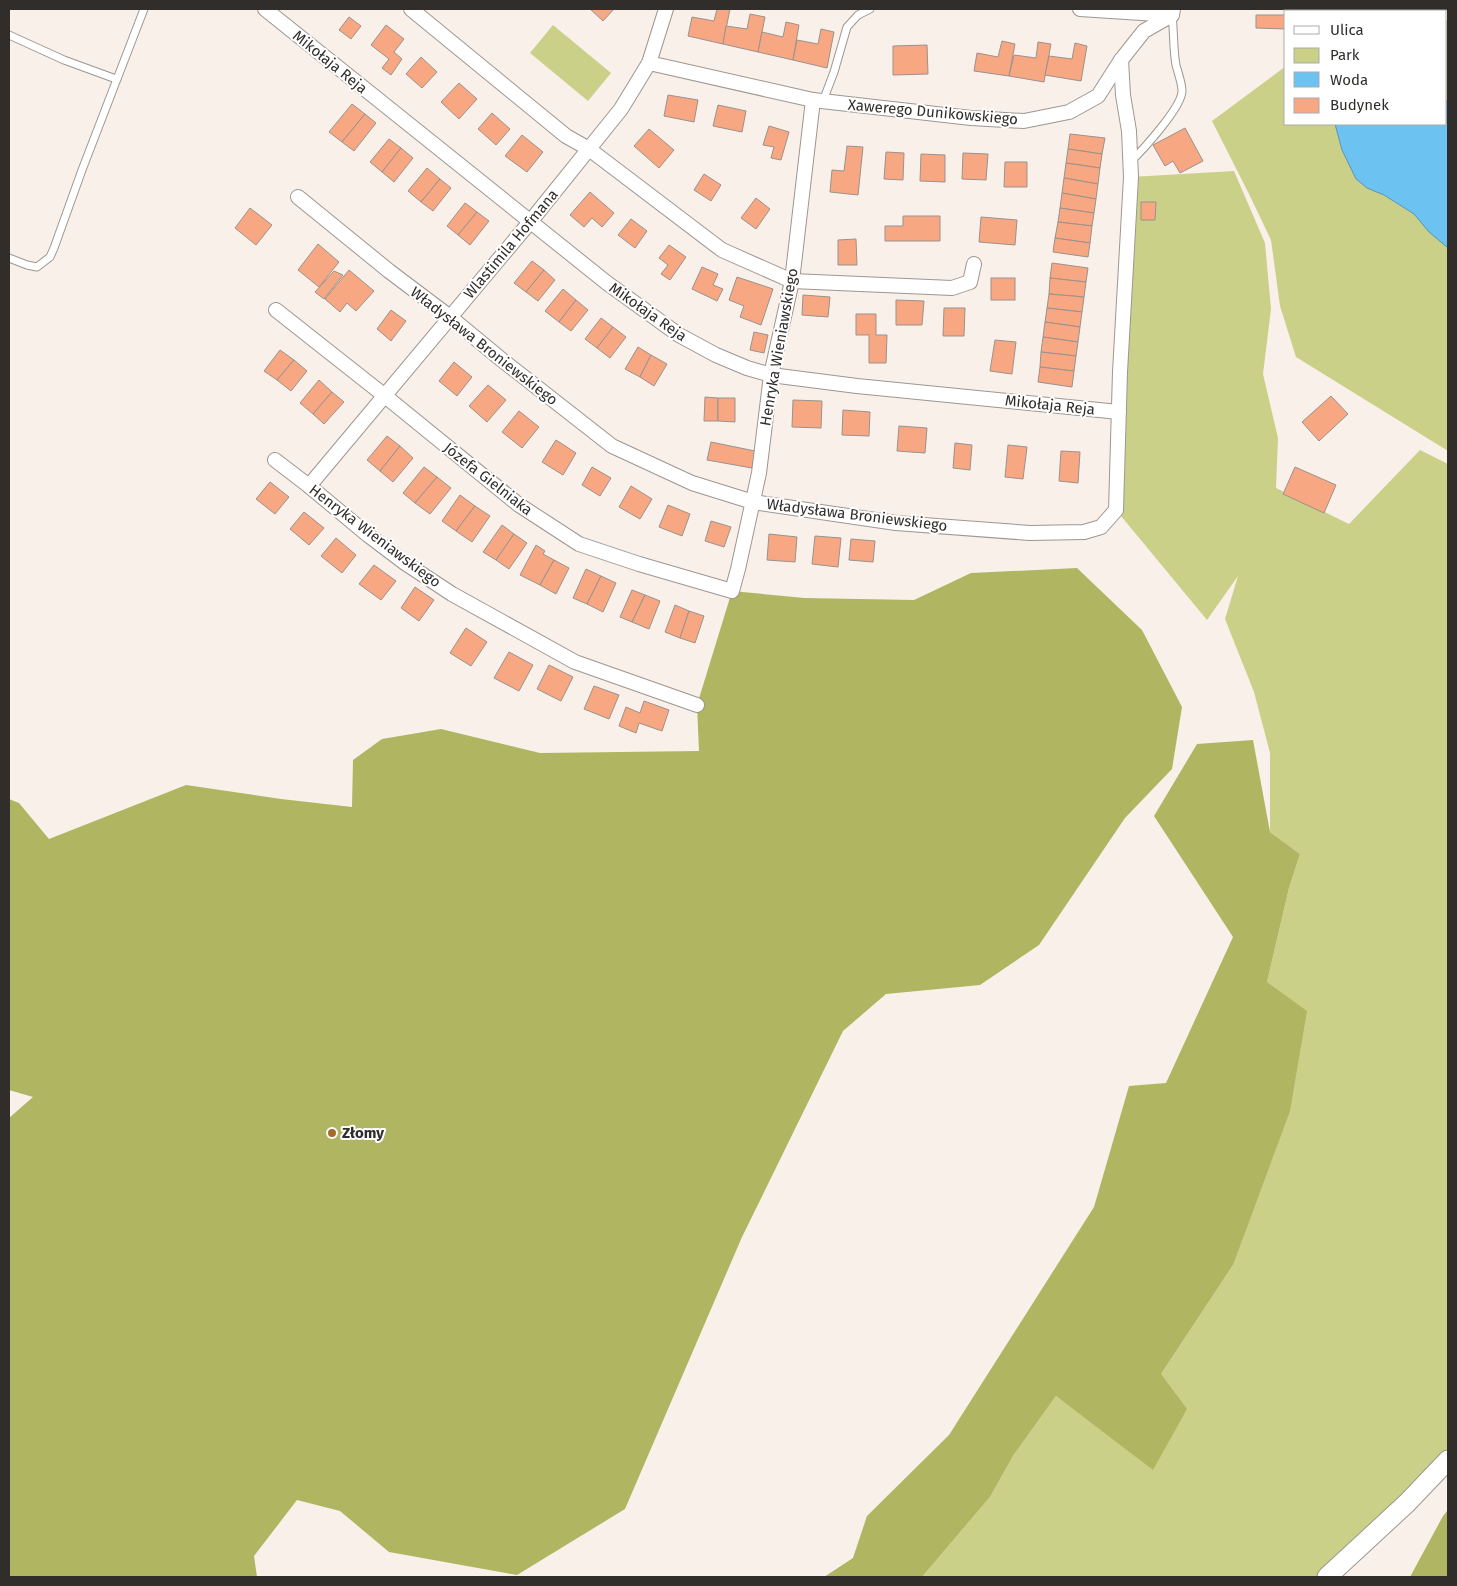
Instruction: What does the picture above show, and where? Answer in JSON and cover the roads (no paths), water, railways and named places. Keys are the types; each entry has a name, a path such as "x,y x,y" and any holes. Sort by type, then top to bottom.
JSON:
{"street":[{"name":"Mikołaja Reja","path":"265,9 607,283 679,335 716,356 771,375 857,386 1119,412"},
{"path":"411,9 566,136 589,149 722,250 792,281 952,288 970,282 974,264"},
{"name":"Wlastimila Hofmana","path":"309,486 530,222 621,109 649,63 666,9"},
{"path":"1080,9 1173,12"},
{"name":"Xawerego Dunikowskiego","path":"649,63 818,101 971,118 1024,121 1069,112 1098,96 1121,60 1144,31 1173,12"},
{"name":"Władysława Broniewskiego","path":"298,196 388,271 450,316 502,360 612,446 692,483 753,502 896,523 1030,533 1084,532 1101,527 1116,510 1131,177 1121,60"},
{"name":"Henryka Wieniawskiego","path":"732,590 759,472 771,375 792,281 818,101"},
{"name":"Józefa Gielniaka","path":"276,310 519,505 579,544 639,564 732,590"},
{"name":"Henryka Wieniawskiego","path":"275,460 368,535 405,563 452,594 575,662 697,705"},
{"path":"1327,1577 1407,1503 1448,1460"}],"lane":[{"path":"9,258 36,267 50,257 144,9"},
{"path":"818,101 834,72 847,27 858,15 870,9"},
{"path":"1130,162 1142,152 1154,137 1172,111 1182,92 1176,63 1173,12"},
{"path":"9,35 64,60 116,79"}],"water":[{"path":"1447,101 1448,248 1429,232 1414,214 1384,195 1367,188 1356,179 1342,150 1335,125 1447,125"}],"place":[{"name":"Złomy","path":"332,1133"}]}
